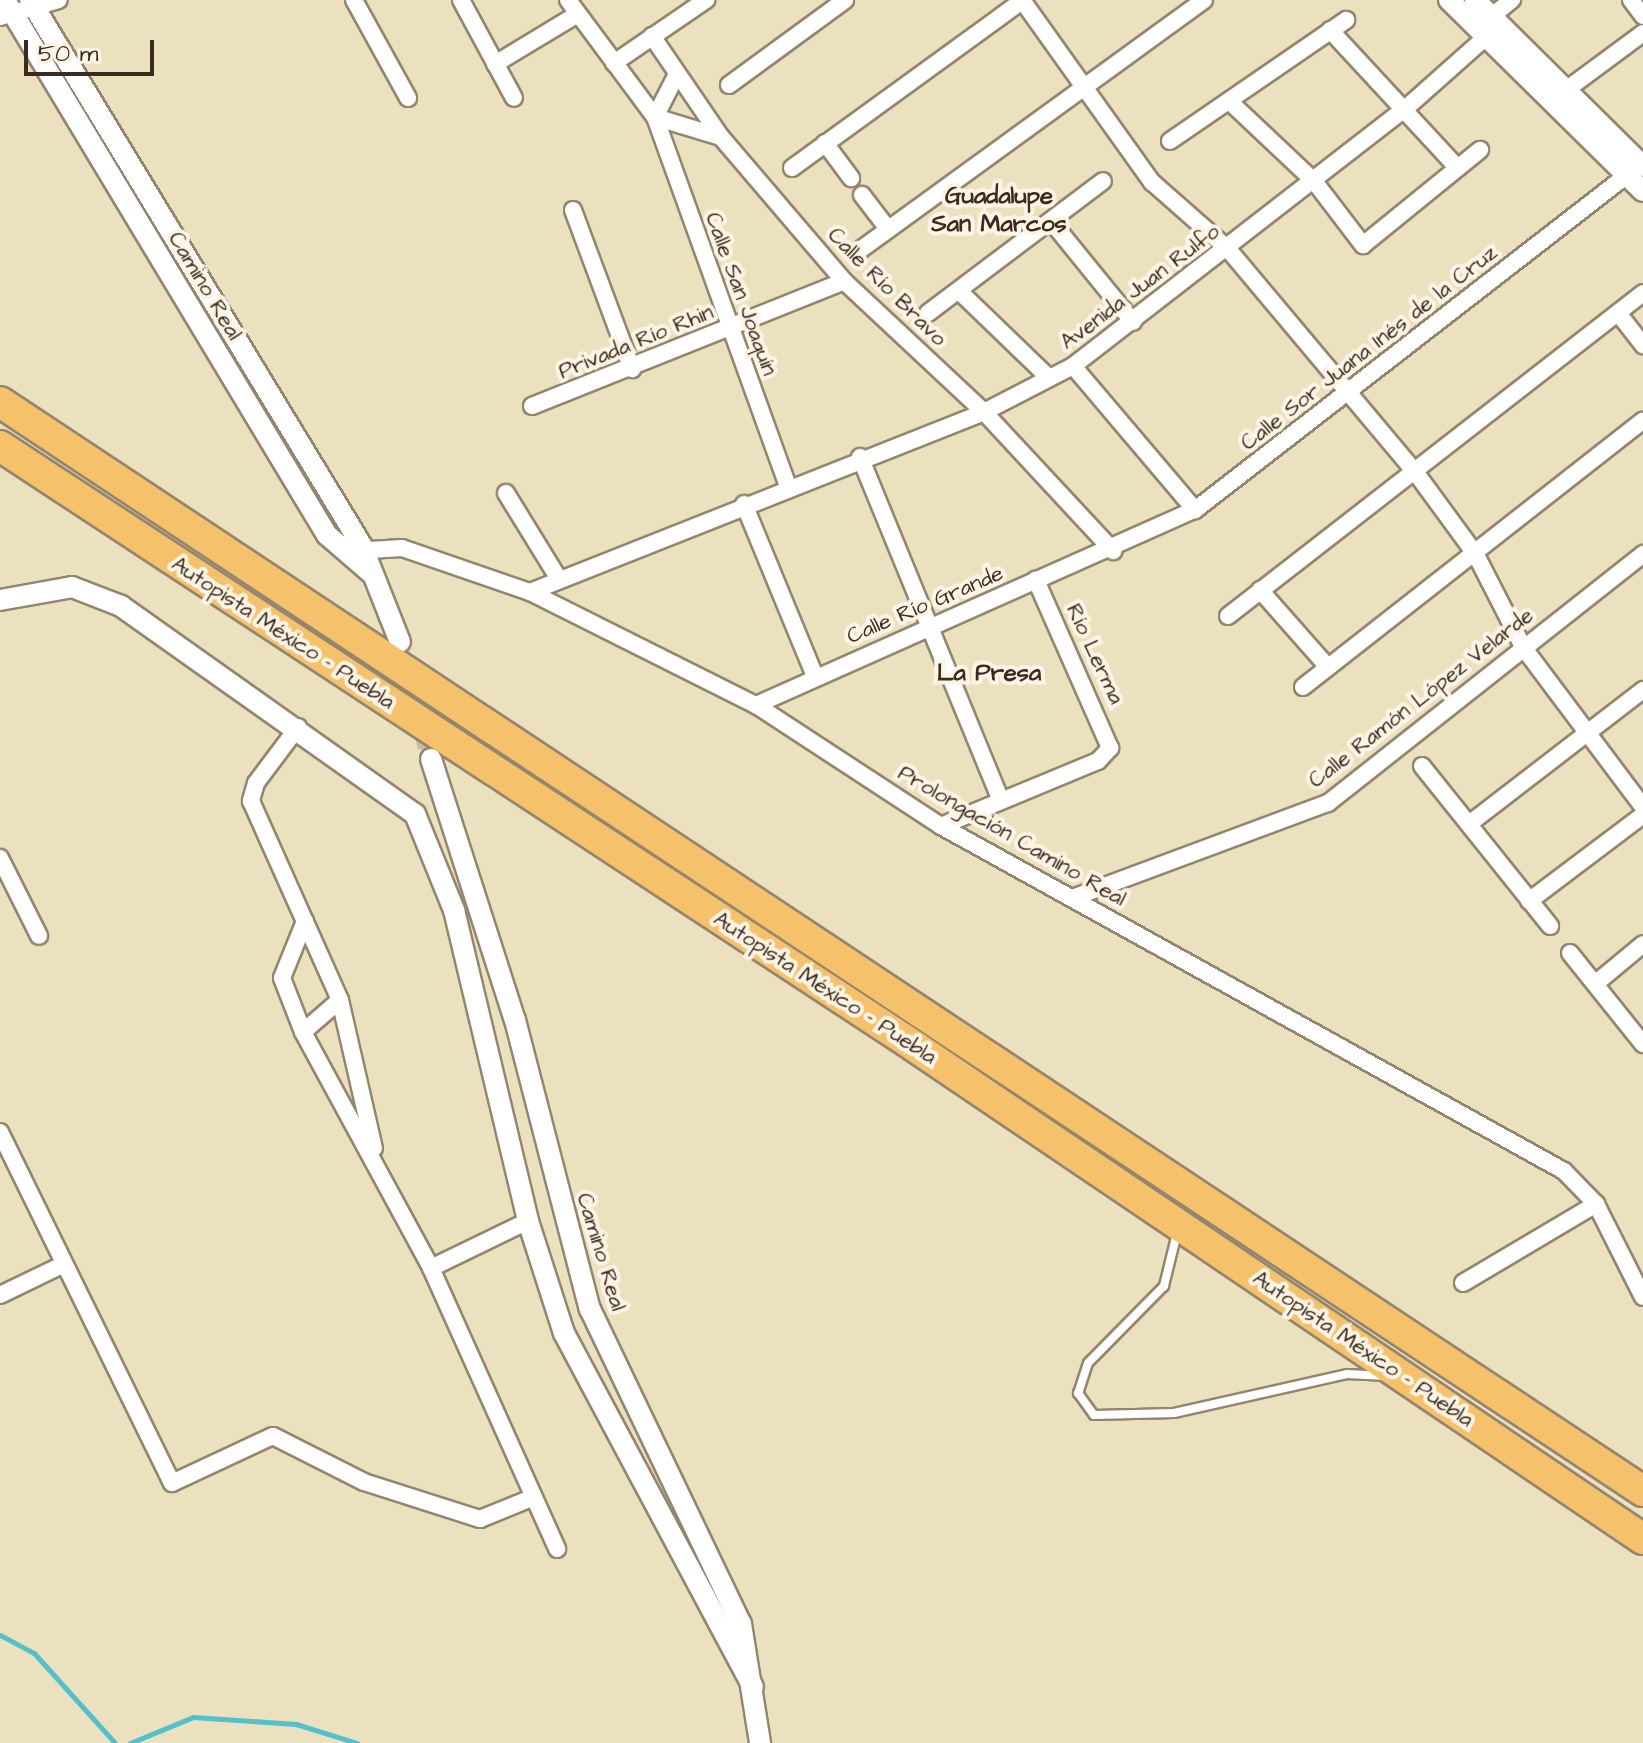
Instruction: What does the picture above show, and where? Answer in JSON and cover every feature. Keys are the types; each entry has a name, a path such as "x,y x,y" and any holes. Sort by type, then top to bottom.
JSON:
{"highway":[{"name":"Autopista México - Puebla","path":"0,402 1643,1491"},
{"name":"Autopista México - Puebla","path":"0,446 1179,1224 1643,1539"}],"street":[{"path":"6,10 59,0"},
{"path":"354,0 408,98"},
{"path":"461,0 514,98"},
{"path":"729,85 845,0"},
{"path":"792,168 1023,0 1152,182 1228,249 1346,394 1416,473 1476,555 1523,647 1643,807"},
{"path":"860,250 1204,0"},
{"path":"1449,0 1639,167"},
{"path":"1475,0 1639,167 1643,191"},
{"path":"1487,36 1492,16 1512,0"},
{"path":"1631,0 1643,16"},
{"name":"Camino Real","path":"32,3 303,452 356,549 381,583 400,642"},
{"path":"614,63 696,3"},
{"path":"495,64 572,7"},
{"name":"Calle San Joaquín","path":"572,7 655,117 728,328 788,486"},
{"name":"Camino Real","path":"6,10 327,535 356,549"},
{"path":"1170,141 1346,20"},
{"path":"1330,30 1406,108 1458,168"},
{"path":"1566,90 1643,33"},
{"name":"Calle Río Bravo","path":"652,36 721,137 844,281 984,412 1113,551"},
{"name":"Avenida Juan Rulfo","path":"530,592 860,457 984,412 1073,366 1228,249 1406,108 1487,36"},
{"path":"677,74 655,117 721,137"},
{"path":"1229,101 1314,181 1363,245 1480,150"},
{"path":"825,143 851,178"},
{"name":"Calle Sor Juana Inés de la Cruz","path":"1113,551 1195,510 1639,167"},
{"path":"928,313 1103,181"},
{"path":"862,195 888,229"},
{"path":"573,210 632,369"},
{"path":"1051,221 1133,322"},
{"path":"168,272 189,262"},
{"name":"Privada Río Rhin","path":"532,406 632,369 844,281"},
{"path":"959,291 1049,378"},
{"path":"1228,616 1416,473 1643,293"},
{"path":"1618,313 1643,345"},
{"path":"1073,366 1195,510"},
{"path":"1303,687 1476,555 1643,420"},
{"path":"283,463 303,452"},
{"path":"860,457 927,628 1000,798 941,826"},
{"path":"506,493 559,579"},
{"path":"744,504 815,676"},
{"name":"Prolongación Camino Real","path":"356,549 402,548 530,592 756,705 941,826 1075,897 1581,1183 1596,1204"},
{"name":"Calle Río Grande","path":"756,705 815,676 1036,580 1113,551"},
{"name":"Calle Ramón López Velarde","path":"1075,897 1328,803 1643,554"},
{"name":"Río Lerma","path":"1000,798 1098,761 1110,748 1036,580"},
{"path":"0,600 72,587 121,606 298,727 415,814 433,847 528,1221 564,1333 753,1687"},
{"path":"1260,590 1328,667"},
{"path":"1469,824 1643,690"},
{"path":"298,727 256,783 251,801 340,1000 378,1170"},
{"name":"Camino Real","path":"431,759 515,1020 590,1309 726,1586 753,1687 760,1743"},
{"path":"1422,766 1550,926"},
{"path":"1529,901 1643,815"},
{"path":"0,858 39,936"},
{"path":"305,921 282,978 303,1032 431,1268 557,1549"},
{"path":"1595,984 1643,944"},
{"path":"1570,953 1643,1044"},
{"path":"303,1032 340,1000"},
{"path":"0,1132 172,1483 273,1436 364,1482 480,1519 534,1497"},
{"path":"1463,1283 1596,1204 1643,1297"},
{"path":"431,1268 528,1221"},
{"path":"0,1295 64,1264"}],"lane":[{"path":"1179,1224 1164,1286 1088,1363 1078,1393 1094,1415 1174,1413 1347,1374 1404,1377"}],"waterway":[{"path":"0,1635 34,1653 115,1743"},
{"path":"130,1743 193,1717 296,1724 357,1743"}],"tunnel":[{"path":"407,670 431,759"}],"district":[{"name":"Guadalupe San Marcos","path":"999,211"},
{"name":"La Presa","path":"989,674"}]}
